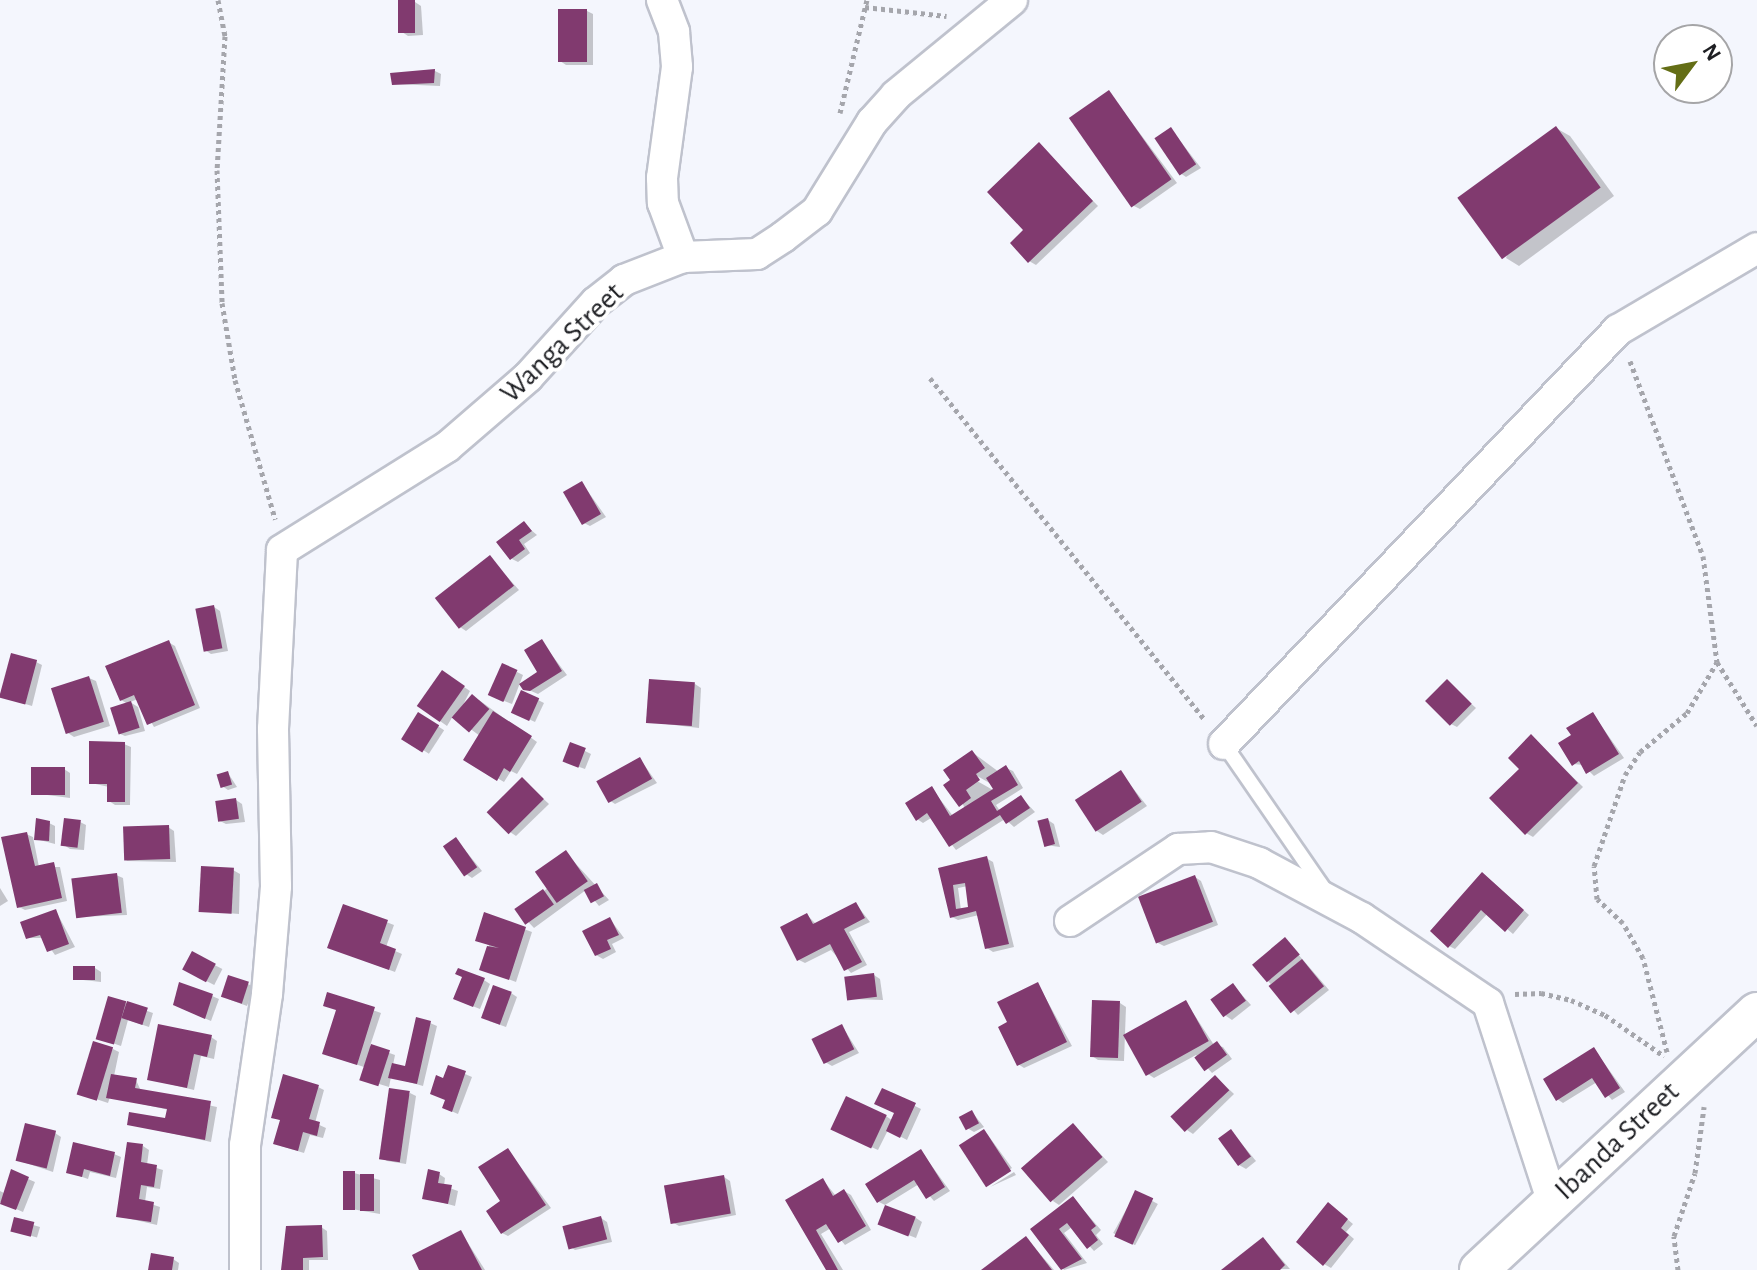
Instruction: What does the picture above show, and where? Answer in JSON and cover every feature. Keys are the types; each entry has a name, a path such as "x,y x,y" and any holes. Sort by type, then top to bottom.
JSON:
{"street":[{"path":"662,0 674,32 677,67 662,178 663,203 683,257"},
{"name":"Wanga Street","path":"282,550 447,447 528,377 596,302 624,280 683,257 757,254 783,237 817,211 872,122 896,95 986,25 1012,0"},
{"path":"1224,744 1618,330 1757,248"},
{"path":"245,1270 245,1145 267,994 276,886 273,729 282,550"},
{"path":"1070,921 1178,849 1211,847 1259,863 1332,901 1488,1003 1552,1200"},
{"name":"Ibanda Street","path":"1479,1270 1757,1012"}],"lane":[{"path":"1224,744 1332,901"}],"path":[{"path":"218,0 225,36 217,170 222,303 235,380 282,550"},
{"path":"837,123 866,3 986,25"},
{"path":"1618,330 1703,556 1717,662 1757,726"},
{"path":"930,378 1224,744"},
{"path":"1488,1003 1520,993 1571,1000 1605,1015 1668,1058 1660,1010 1643,958 1623,923 1597,899 1594,866 1625,775 1640,752 1687,713 1717,662"},
{"path":"1678,1270 1674,1236 1703,1134 1703,1062"}],"building":[{"path":"398,0 415,0 415,33 398,33"},
{"path":"558,9 587,9 587,62 558,62"},
{"path":"435,69 434,83 392,85 390,73"},
{"path":"1109,90 1172,179 1131,207 1069,118"},
{"path":"1556,126 1601,187 1502,259 1457,198"},
{"path":"1171,127 1196,164 1180,175 1154,138"},
{"path":"1039,142 1093,201 1028,263 1010,243 1023,230 987,192"},
{"path":"582,481 601,514 582,525 563,492"},
{"path":"524,521 532,531 519,540 525,549 510,560 496,542"},
{"path":"490,555 514,586 459,629 435,598"},
{"path":"214,605 222,648 204,652 195,609"},
{"path":"542,639 562,671 530,691 523,690 519,684 537,672 524,650"},
{"path":"169,640 195,705 147,725 134,695 120,701 105,666"},
{"path":"11,653 37,660 25,704 0,698"},
{"path":"502,663 518,670 503,702 488,695"},
{"path":"442,670 465,686 440,722 417,706"},
{"path":"89,676 104,722 66,734 51,688"},
{"path":"649,679 695,682 692,726 646,723"},
{"path":"1447,679 1472,704 1450,726 1425,701"},
{"path":"521,690 539,698 529,721 511,713"},
{"path":"472,694 489,709 469,732 452,717"},
{"path":"131,701 140,728 119,734 110,708"},
{"path":"493,711 532,736 510,772 504,768 497,781 463,760"},
{"path":"418,712 439,725 422,752 401,739"},
{"path":"1593,712 1619,754 1586,774 1579,761 1572,766 1558,743 1571,735 1566,728"},
{"path":"1531,734 1578,783 1525,835 1489,798 1519,769 1508,758"},
{"path":"89,741 125,742 125,802 107,802 107,784 89,784"},
{"path":"570,742 586,748 578,768 562,762"},
{"path":"972,750 985,768 976,774 980,780 966,790 971,798 959,807 943,785 950,780 943,770"},
{"path":"640,757 652,779 608,803 596,781"},
{"path":"1006,765 1018,785 991,801 997,811 1021,795 1030,808 1006,824 1000,815 949,847 927,813 916,821 905,803 932,786 950,816 993,789 986,778"},
{"path":"31,767 65,767 65,795 31,795"},
{"path":"1121,770 1142,802 1096,832 1075,800"},
{"path":"228,771 232,784 221,788 217,775"},
{"path":"522,777 544,799 509,834 487,812"},
{"path":"236,798 239,819 218,822 215,801"},
{"path":"36,818 50,821 49,841 34,840"},
{"path":"64,818 81,820 77,848 61,846"},
{"path":"1048,818 1055,844 1044,847 1037,821"},
{"path":"169,825 170,859 124,861 123,827"},
{"path":"27,832 35,866 54,862 62,898 17,908 1,837"},
{"path":"456,837 477,867 464,876 443,846"},
{"path":"566,850 588,881 557,903 535,872"},
{"path":"987,856 1009,944 985,949 976,911 950,918 938,868","holes":["965,883 968,907 956,909 953,885"]},
{"path":"201,866 234,868 232,914 199,912"},
{"path":"1482,872 1524,910 1505,932 1481,910 1448,948 1430,931"},
{"path":"117,873 122,913 76,918 71,879"},
{"path":"1195,875 1213,922 1156,944 1138,897"},
{"path":"597,883 604,896 591,903 584,890"},
{"path":"543,889 554,905 525,925 514,909"},
{"path":"856,902 865,918 844,929 862,962 844,971 830,944 797,961 780,927 807,913 813,924"},
{"path":"343,904 388,920 380,943 396,949 389,970 327,948"},
{"path":"56,909 69,944 47,952 40,935 26,939 20,922"},
{"path":"484,912 526,927 509,980 479,970 487,946 499,948 475,941"},
{"path":"610,917 619,935 607,940 611,949 595,956 582,931"},
{"path":"1285,937 1300,955 1267,982 1252,965"},
{"path":"192,951 216,964 206,982 182,970"},
{"path":"1302,959 1324,986 1291,1013 1269,986"},
{"path":"73,966 95,966 95,980 73,980"},
{"path":"458,968 485,978 473,1007 453,999 462,977 455,974"},
{"path":"874,973 877,997 847,1000 844,977"},
{"path":"228,975 249,982 242,1004 221,997"},
{"path":"179,982 213,994 205,1019 173,1005"},
{"path":"1038,982 1067,1042 1017,1066 998,1027 1007,1022 997,1002"},
{"path":"1233,983 1246,1001 1223,1017 1210,999"},
{"path":"493,985 512,992 500,1025 481,1018"},
{"path":"327,992 375,1007 357,1065 322,1054 336,1010 323,1006"},
{"path":"108,996 126,1001 114,1044 96,1039"},
{"path":"1092,1000 1120,1001 1118,1058 1090,1057"},
{"path":"1186,1000 1209,1041 1146,1076 1123,1035"},
{"path":"127,1001 148,1008 142,1025 121,1018"},
{"path":"416,1017 431,1021 417,1084 388,1078 392,1063 405,1066"},
{"path":"158,1024 212,1035 207,1057 194,1054 187,1088 147,1080"},
{"path":"842,1024 854,1049 824,1064 811,1039"},
{"path":"93,1041 113,1047 97,1101 77,1095"},
{"path":"1217,1041 1227,1055 1204,1071 1194,1057"},
{"path":"371,1044 390,1050 378,1086 359,1080"},
{"path":"1594,1047 1620,1088 1605,1098 1592,1078 1556,1101 1543,1079"},
{"path":"448,1065 466,1071 452,1112 442,1108 445,1100 430,1094 436,1075 443,1078"},
{"path":"111,1074 137,1078 135,1088 211,1101 205,1140 127,1125 129,1112 165,1118 167,1109 106,1098"},
{"path":"283,1074 319,1085 309,1119 320,1122 317,1136 303,1132 298,1151 273,1144 280,1120 271,1118"},
{"path":"1215,1075 1229,1090 1185,1132 1170,1117"},
{"path":"389,1088 410,1091 400,1162 379,1159"},
{"path":"882,1088 916,1103 900,1138 886,1131 894,1113 874,1104"},
{"path":"846,1096 887,1115 871,1149 830,1130"},
{"path":"972,1110 979,1123 966,1130 959,1117"},
{"path":"25,1123 56,1131 47,1169 16,1161"},
{"path":"1073,1123 1103,1157 1050,1202 1021,1168"},
{"path":"984,1129 1011,1171 986,1187 959,1145"},
{"path":"1231,1129 1251,1157 1238,1166 1218,1138"},
{"path":"73,1142 115,1152 110,1176 84,1169 82,1177 66,1173"},
{"path":"127,1142 143,1144 141,1162 157,1165 154,1187 141,1185 139,1199 154,1202 151,1222 116,1217"},
{"path":"508,1148 546,1205 501,1234 486,1211 500,1201 478,1167"},
{"path":"921,1149 945,1187 926,1199 914,1180 877,1203 865,1184"},
{"path":"11,1169 29,1177 16,1210 0,1204"},
{"path":"428,1169 440,1172 438,1183 452,1185 448,1204 422,1199"},
{"path":"343,1171 355,1171 355,1210 343,1210"},
{"path":"360,1174 374,1174 374,1211 360,1211"},
{"path":"724,1175 731,1213 671,1224 664,1186"},
{"path":"823,1178 833,1196 844,1189 866,1226 838,1243 826,1224 816,1230 838,1270 826,1270 785,1200"},
{"path":"1135,1190 1153,1198 1133,1245 1114,1237"},
{"path":"1073,1196 1096,1226 1091,1230 1098,1240 1087,1249 1067,1223 1059,1229 1082,1259 1061,1270 1030,1229"},
{"path":"1328,1202 1348,1219 1341,1228 1349,1235 1323,1266 1296,1242"},
{"path":"885,1205 916,1217 908,1236 877,1225"},
{"path":"601,1216 607,1239 569,1250 562,1226"},
{"path":"14,1217 34,1222 31,1237 10,1232"},
{"path":"322,1225 323,1257 303,1258 303,1270 281,1270 286,1226"},
{"path":"461,1230 482,1270 419,1270 412,1255"},
{"path":"1026,1236 1052,1270 981,1270"},
{"path":"1263,1237 1285,1265 1280,1270 1221,1270"},
{"path":"151,1253 174,1257 172,1270 148,1270"}]}
